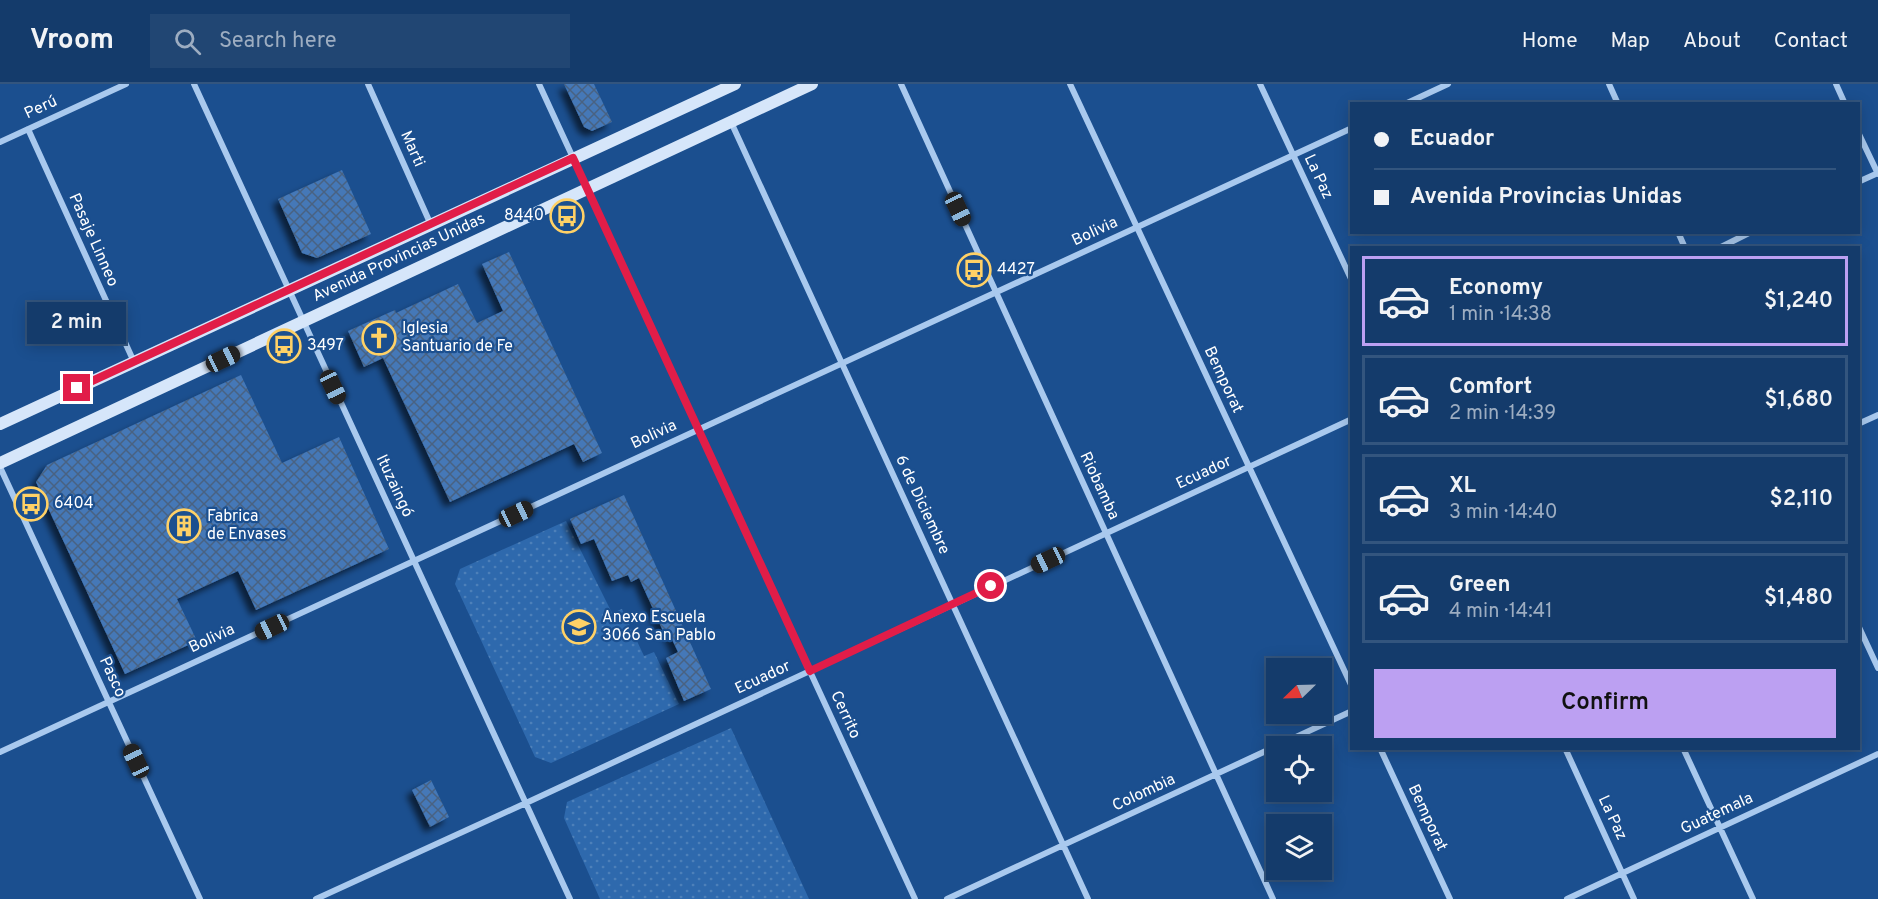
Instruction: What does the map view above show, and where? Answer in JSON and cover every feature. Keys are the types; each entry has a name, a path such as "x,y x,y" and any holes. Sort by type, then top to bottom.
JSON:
{"main road":[{"name":"Avenida Provincias Unidas","path":"0,424 735,84"},
{"name":"Avenida Provincias Unidas","path":"0,465 812,84"}],"street":[{"name":"Perú","path":"0,142 126,84"},
{"name":"Ituzaingó","path":"194,84 570,899"},
{"name":"Marti","path":"368,84 431,225"},
{"name":"Cerrito","path":"539,84 915,899"},
{"name":"Riobamba","path":"901,84 1273,899"},
{"name":"Bemporat","path":"1070,84 1350,683"},
{"name":"La Paz","path":"1260,84 1350,277"},
{"path":"1409,102 1448,84"},
{"path":"1609,84 1617,102"},
{"path":"1836,84 1844,102"},
{"name":"6 de Diciembre","path":"731,122 1088,899"},
{"name":"Pasaje Linneo","path":"28,129 134,362"},
{"name":"Bolivia","path":"0,752 1350,129"},
{"path":"1860,136 1878,174 1860,181"},
{"path":"1723,246 1747,234"},
{"path":"1860,423 1878,415"},
{"name":"Ecuador","path":"316,899 1350,420"},
{"name":"Pasco","path":"0,465 200,899"},
{"path":"1860,629 1878,668"},
{"name":"Colombia","path":"947,899 1350,712"},
{"name":"Bemporat","path":"1381,750 1450,899"},
{"name":"La Paz","path":"1566,750 1634,899"},
{"path":"1684,750 1753,899"},
{"name":"Guatemala","path":"1567,899 1878,754"}],"shaded area":[{"name":"Anexo Escuela 3066 San Pablo","path":"566,521 612,613 622,609 644,656 654,652 679,704 551,763 535,757 455,584 460,569"},
{"path":"731,728 809,899 600,899 564,818 567,802"}],"building":[{"path":"564,84 594,84 612,122 592,131 584,127"},
{"path":"342,170 371,234 317,258 302,253 278,199"},
{"path":"509,252 602,453 583,462 574,444 450,502 383,358 364,367 348,331 395,310 396,313 458,284 477,323 503,311 482,264"},
{"name":"Fabrica de Envases","path":"241,375 282,463 339,437 389,549 256,610 238,571 177,599 197,641 125,674 36,482 47,465"},
{"path":"624,495 711,689 684,701 666,658 678,652 667,629 663,631 639,578 631,582 628,575 612,581 594,539 581,544 570,519"},
{"path":"431,780 449,817 430,827 412,790"}],"place":[{"name":"8440","path":"567,216"},
{"name":"4427","path":"974,270"},
{"name":"Iglesia Santuario de Fe","path":"379,338"},
{"name":"3497","path":"284,346"},
{"name":"6404","path":"31,504"},
{"name":"Fabrica de Envases","path":"184,526"},
{"name":"Anexo Escuela 3066 San Pablo","path":"579,627"}],"route":[{"path":"77,388 573,158 810,671 991,586"}]}
